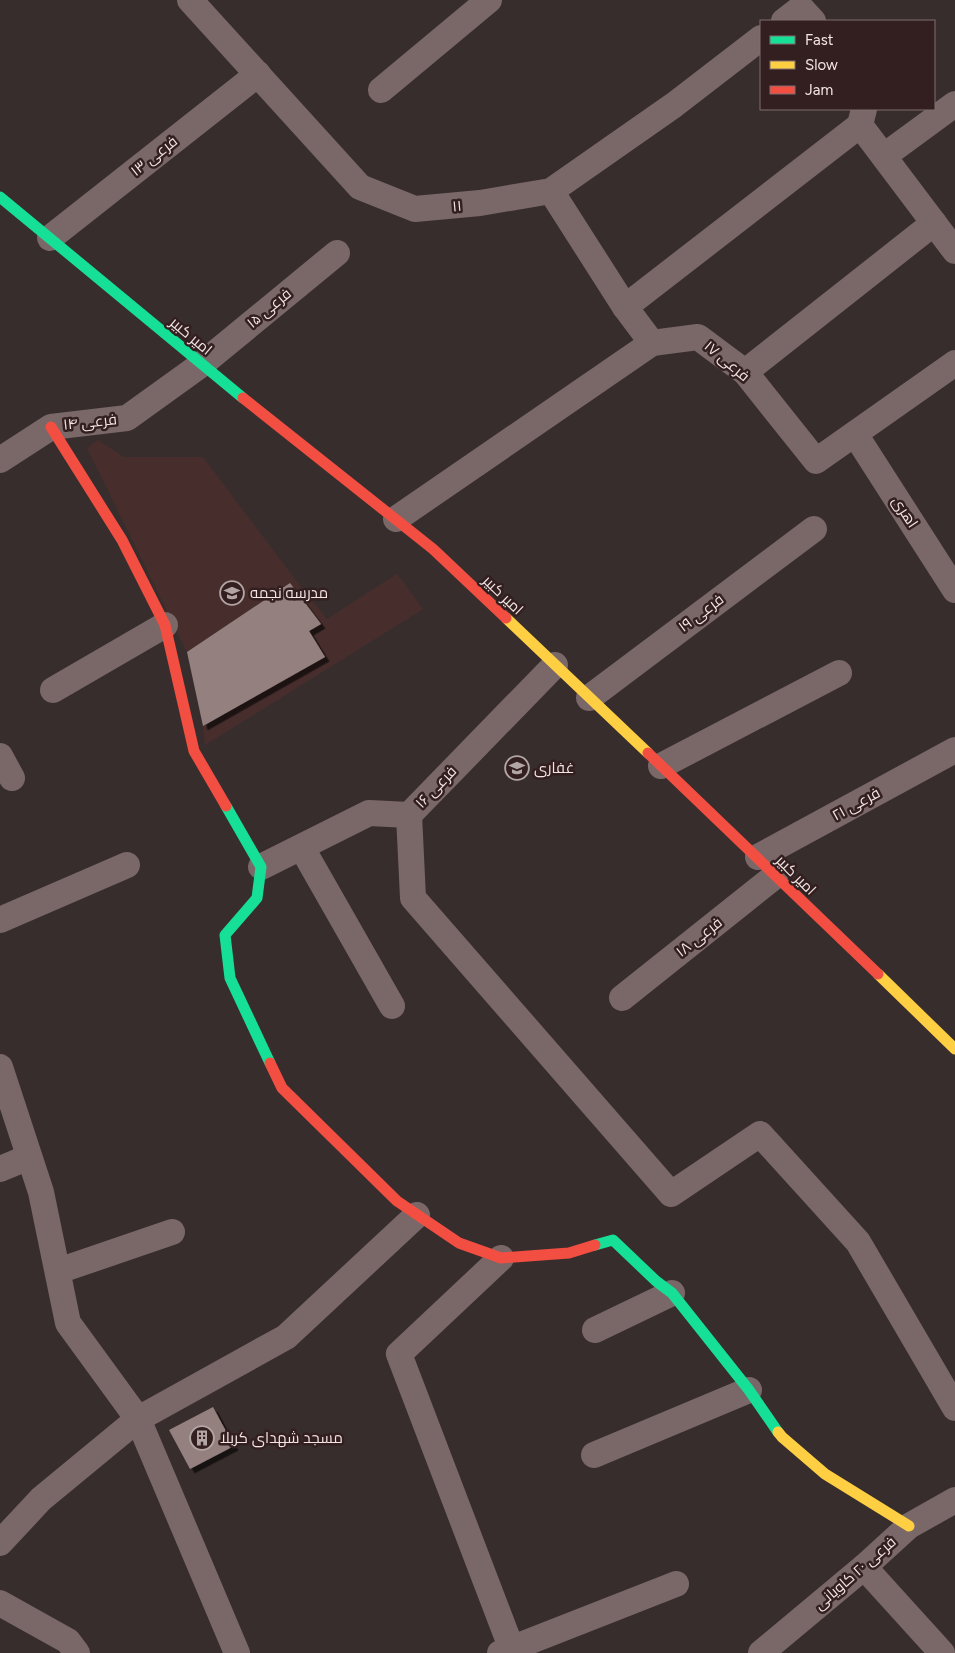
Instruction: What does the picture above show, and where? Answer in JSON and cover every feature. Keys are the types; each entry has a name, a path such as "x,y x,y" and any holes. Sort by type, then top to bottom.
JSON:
{"street":[{"name":"۱۱","path":"190,0 360,187 415,209 480,204 551,191 674,104 760,39"},
{"path":"381,90 489,0"},
{"name":"فرعی ۱۳","path":"50,238 258,74"},
{"path":"884,156 955,104"},
{"path":"625,307 862,117 884,156 947,234 744,372"},
{"path":"551,191 625,307 652,343"},
{"name":"امیر کبیر","path":"0,197 202,364 434,549 758,857 955,1049"},
{"path":"0,213 10,205"},
{"name":"فرعی ۱۵","path":"202,364 337,253"},
{"name":"فرعی ۱۷","path":"396,519 652,343 698,336 744,372 816,461 955,363"},
{"name":"فرعی ۱۴","path":"0,460 51,427 127,418 202,364"},
{"path":"51,427 122,540 165,625 194,751 261,867 257,898 225,934 230,978 282,1088 397,1201 459,1243 500,1258 569,1253 613,1240 656,1281 672,1293 749,1390 782,1437 826,1474 909,1526"},
{"name":"اهری","path":"855,434 955,590"},
{"name":"فرعی ۱۹","path":"589,698 814,529"},
{"path":"53,690 165,625"},
{"name":"فرعی ۱۶","path":"261,867 369,813 409,815 555,665"},
{"path":"661,766 839,673"},
{"name":"فرعی ۲۱","path":"758,857 955,750"},
{"path":"409,815 413,898 671,1194 760,1134 858,1242 955,1408"},
{"path":"302,848 392,1006"},
{"path":"0,920 127,864"},
{"name":"فرعی ۱۸","path":"622,998 776,876"},
{"path":"0,1067 41,1192 68,1323 138,1419 236,1653"},
{"path":"0,1169 29,1156"},
{"path":"0,1543 41,1499 138,1419 286,1337 417,1215"},
{"path":"58,1270 172,1232"},
{"path":"500,1258 399,1354 506,1650 676,1584"},
{"path":"595,1330 672,1293"},
{"path":"594,1455 749,1390"},
{"name":"فرعی ۲۰ کاویانی","path":"761,1653 864,1568 909,1526 955,1500"},
{"path":"864,1568 942,1653"},
{"path":"0,1604 68,1641 77,1653"}],"shaded area":[{"name":"مدرسه نجمه","path":"98,440 124,457 203,457 327,619 397,574 423,609 205,745 203,726 187,652 87,448"}],"building":[{"path":"290,583 321,624 309,631 325,657 203,726 187,652"},
{"name":"مسجد شهدای کربلا","path":"213,1407 234,1446 190,1469 169,1430"}],"traffic: fast":[{"path":"0,197 243,398"},
{"path":"226,806 261,867 257,898 225,935 230,978 270,1063"},
{"path":"595,1245 613,1240 656,1281 672,1293 749,1390 778,1432"}],"traffic: slow":[{"path":"506,618 648,753"},
{"path":"878,974 955,1049"},
{"path":"778,1432 825,1474 909,1526"}],"traffic: jam":[{"path":"243,398 433,549 506,618"},
{"path":"51,427 122,540 165,625 194,751 226,806"},
{"path":"648,753 878,974"},
{"path":"270,1063 282,1088 397,1201 459,1243 501,1258 569,1253 595,1245"}],"place":[{"name":"مدرسه نجمه","path":"232,593"},
{"name":"غفاری","path":"517,768"},
{"name":"مسجد شهدای کربلا","path":"202,1438"}]}
